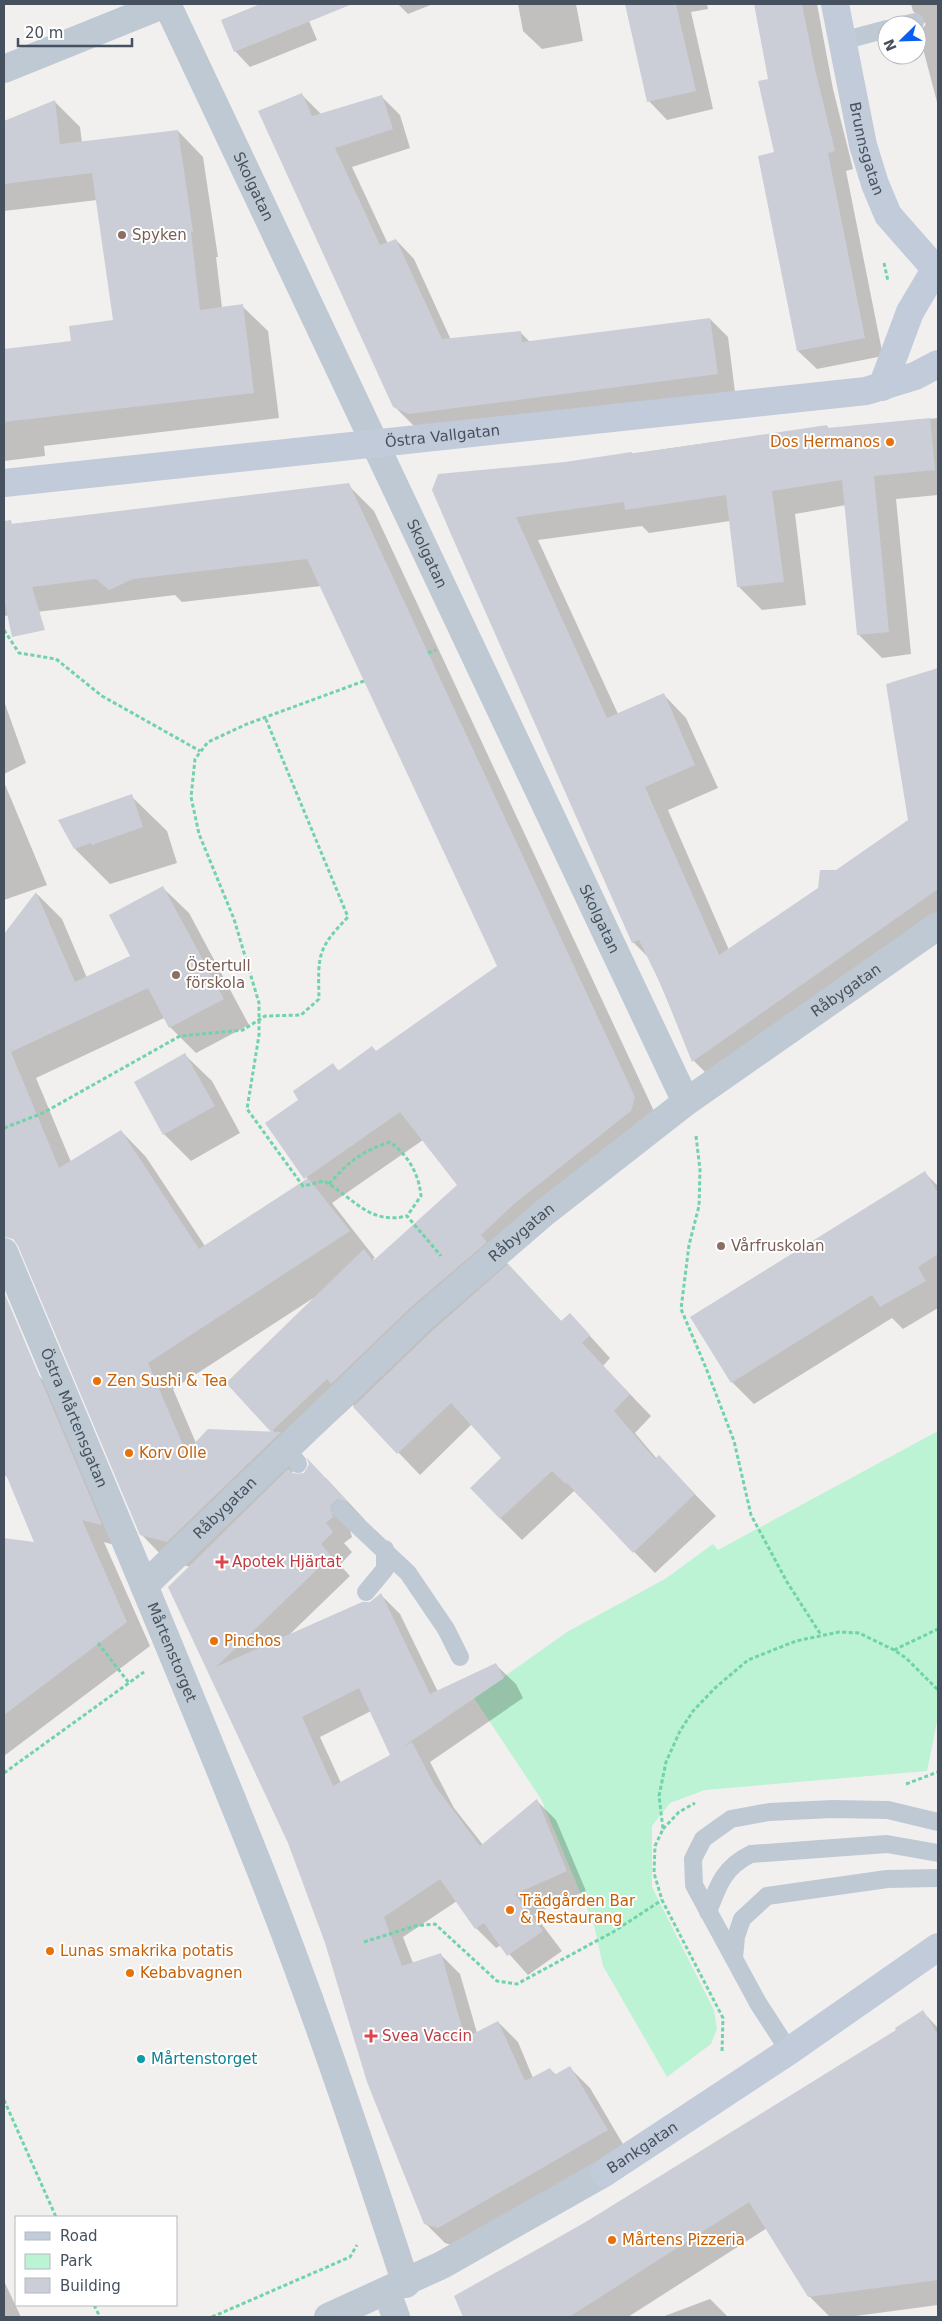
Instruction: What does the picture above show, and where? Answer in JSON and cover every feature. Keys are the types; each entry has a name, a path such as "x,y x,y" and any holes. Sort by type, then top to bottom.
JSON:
{"street":[{"path":"4,69 166,4"},
{"name":"Skolgatan","path":"166,4 686,1102"},
{"name":"Brunnsgatan","path":"835,4 863,145 875,184 888,216 937,271"},
{"path":"882,387 910,312 937,271"},
{"name":"Östra Vallgatan","path":"4,483 866,391 915,376 938,364"},
{"name":"Råbygatan","path":"145,1585 293,1456 345,1390 464,1280 544,1213 686,1102 938,926"},
{"name":"Östra Mårtensgatan","path":"4,1252 145,1585"},
{"name":"Mårtenstorget","path":"145,1585 296,1963 396,2288 396,2317"},
{"name":"Bankgatan","path":"328,2317 396,2288 442,2265 604,2172 789,2051 938,1948"}],"lane":[{"path":"842,41 877,32"},
{"path":"340,1509 385,1549 414,1581 446,1629 460,1657"},
{"path":"366,1592 385,1568 385,1549"},
{"path":"789,2051 769,2020 694,1885 693,1859 703,1839 731,1819 770,1812 842,1809 888,1810 938,1822"},
{"path":"708,1912 725,1874 737,1861 752,1854 887,1844 938,1853"},
{"path":"734,1958 736,1937 742,1919 767,1896 887,1879 938,1878"}],"path":[{"path":"4,630 19,654 56,659 102,696 200,751"},
{"path":"329,1184 348,1163 373,1147 390,1142 401,1150 420,1180 422,1196 407,1216 392,1220 366,1212 324,1181 302,1186 247,1109 259,1035 259,1003 234,920 199,834 191,797 195,759 208,742 265,717 364,681"},
{"path":"4,1128 43,1114 180,1036 243,1030 265,1016 301,1015 318,999 318,963 326,939 348,917 265,717"},
{"path":"686,1102 698,1142 700,1170 699,1206 688,1254 681,1309 720,1400 734,1441 751,1515 780,1571 821,1635"},
{"path":"407,1216 453,1270 464,1280"},
{"path":"894,1650 938,1629"},
{"path":"663,1829 659,1796 666,1762 680,1731 694,1711 720,1683 748,1660 796,1641 839,1632 859,1633 906,1658 938,1690"},
{"path":"98,1643 129,1683"},
{"path":"4,1773 171,1652"},
{"path":"899,1785 914,1782 938,1772"},
{"path":"695,1803 679,1812 663,1829 655,1846 654,1873 662,1900 723,2018 722,2051"},
{"path":"364,1942 416,1926 435,1924 497,1981 517,1984 612,1932 662,1900"},
{"path":"4,2100 56,2216"},
{"path":"212,2317 350,2257 358,2243"}],"green space":[{"path":"938,1431 938,1717 927,1771 705,1790 670,1803 652,1826 652,1887 714,2010 717,2029 711,2044 667,2077 603,1966 594,1925 541,1799 474,1698 567,1632 665,1579 713,1544 718,1550"}],"building":[{"path":"260,4 350,5 234,52 221,20"},
{"path":"625,4 676,4 696,91 647,102"},
{"path":"754,4 802,4 815,69 835,151 828,153 865,338 797,351 758,156 774,152 758,81 768,79"},
{"path":"302,93 312,116 382,95 393,129 335,148 380,245 396,239 442,339 521,331 522,342 710,318 718,374 409,414 393,407 258,111"},
{"path":"55,100 60,144 178,130 193,232 191,232 200,310 243,304 254,393 4,422 4,349 71,341 69,326 113,320 92,173 4,184 4,121"},
{"path":"930,418 935,470 874,476 889,632 857,635 842,480 772,491 784,582 737,587 726,495 625,510 624,502 516,517 607,718 664,693 695,765 645,787 719,955 818,888 820,870 836,870 908,820 886,684 938,668 938,889 692,1062 661,985 639,940 632,943 432,490 438,474 565,462 632,452 632,454 827,425 827,428"},
{"path":"349,483 635,1097 631,1111 514,1204 481,1235 487,1242 411,1307 331,1384 327,1379 271,1432 226,1383 364,1249 373,1261 457,1185 400,1112 304,1179 265,1123 298,1100 293,1091 333,1063 338,1071 372,1046 376,1051 497,966 307,559 133,579 109,590 96,579 32,587 45,630 12,637 4,599 4,521 11,520 12,524"},
{"path":"132,794 143,827 92,845 91,843 74,849 58,820"},
{"path":"163,886 224,999 169,1028 148,988 11,1052 59,1168 121,1130 199,1249 308,1178 350,1231 148,1363 186,1452 208,1429 281,1432 167,1542 140,1535 18,1246 13,1239 4,1237 4,934 36,892 75,982 130,956 109,915"},
{"path":"185,1053 215,1106 163,1135 134,1082"},
{"path":"925,1171 938,1193 938,1254 918,1267 926,1281 880,1307 872,1295 731,1383 690,1317"},
{"path":"508,1264 561,1321 570,1313 590,1335 582,1343 630,1394 614,1411 655,1459 659,1455 695,1494 633,1553 567,1483 552,1471 500,1519 470,1488 501,1458 451,1403 397,1454 353,1407 432,1331"},
{"path":"4,1292 102,1525 82,1520 127,1622 4,1715 4,1538 34,1542 4,1470"},
{"path":"306,1457 348,1502 337,1499 330,1506 333,1517 326,1523 333,1532 321,1544 331,1556 216,1667 362,1602 370,1602 381,1593 430,1694 496,1663 504,1678 401,1748 412,1742 435,1786 480,1846 537,1799 567,1871 515,1894 543,1931 507,1956 484,1923 475,1929 440,1879 384,1917 402,1966 441,1953 465,2038 498,2021 525,2081 550,2068 554,2075 570,2066 608,2130 438,2228 424,2224 367,2082 325,1943 288,1843 168,1587 288,1469 294,1474 304,1473 309,1464","holes":["359,1688 390,1755 333,1786 302,1717"]},
{"path":"923,2010 938,2035 938,2280 808,2297 749,2202 569,2317 463,2317 454,2296 584,2223 896,2030 895,2028"}],"place":[{"name":"Spyken","path":"122,235"},
{"name":"Dos Hermanos","path":"890,442"},
{"name":"Östertull förskola","path":"176,975"},
{"name":"Vårfruskolan","path":"721,1246"},
{"name":"Zen Sushi & Tea","path":"97,1381"},
{"name":"Korv Olle","path":"129,1453"},
{"name":"Apotek Hjärtat","path":"222,1562"},
{"name":"Pinchos","path":"214,1641"},
{"name":"Trädgården Bar & Restaurang","path":"510,1910"},
{"name":"Lunas smakrika potatis","path":"50,1951"},
{"name":"Kebabvagnen","path":"130,1973"},
{"name":"Svea Vaccin","path":"371,2036"},
{"name":"Mårtenstorget","path":"141,2059"},
{"name":"Mårtens Pizzeria","path":"612,2240"}]}
